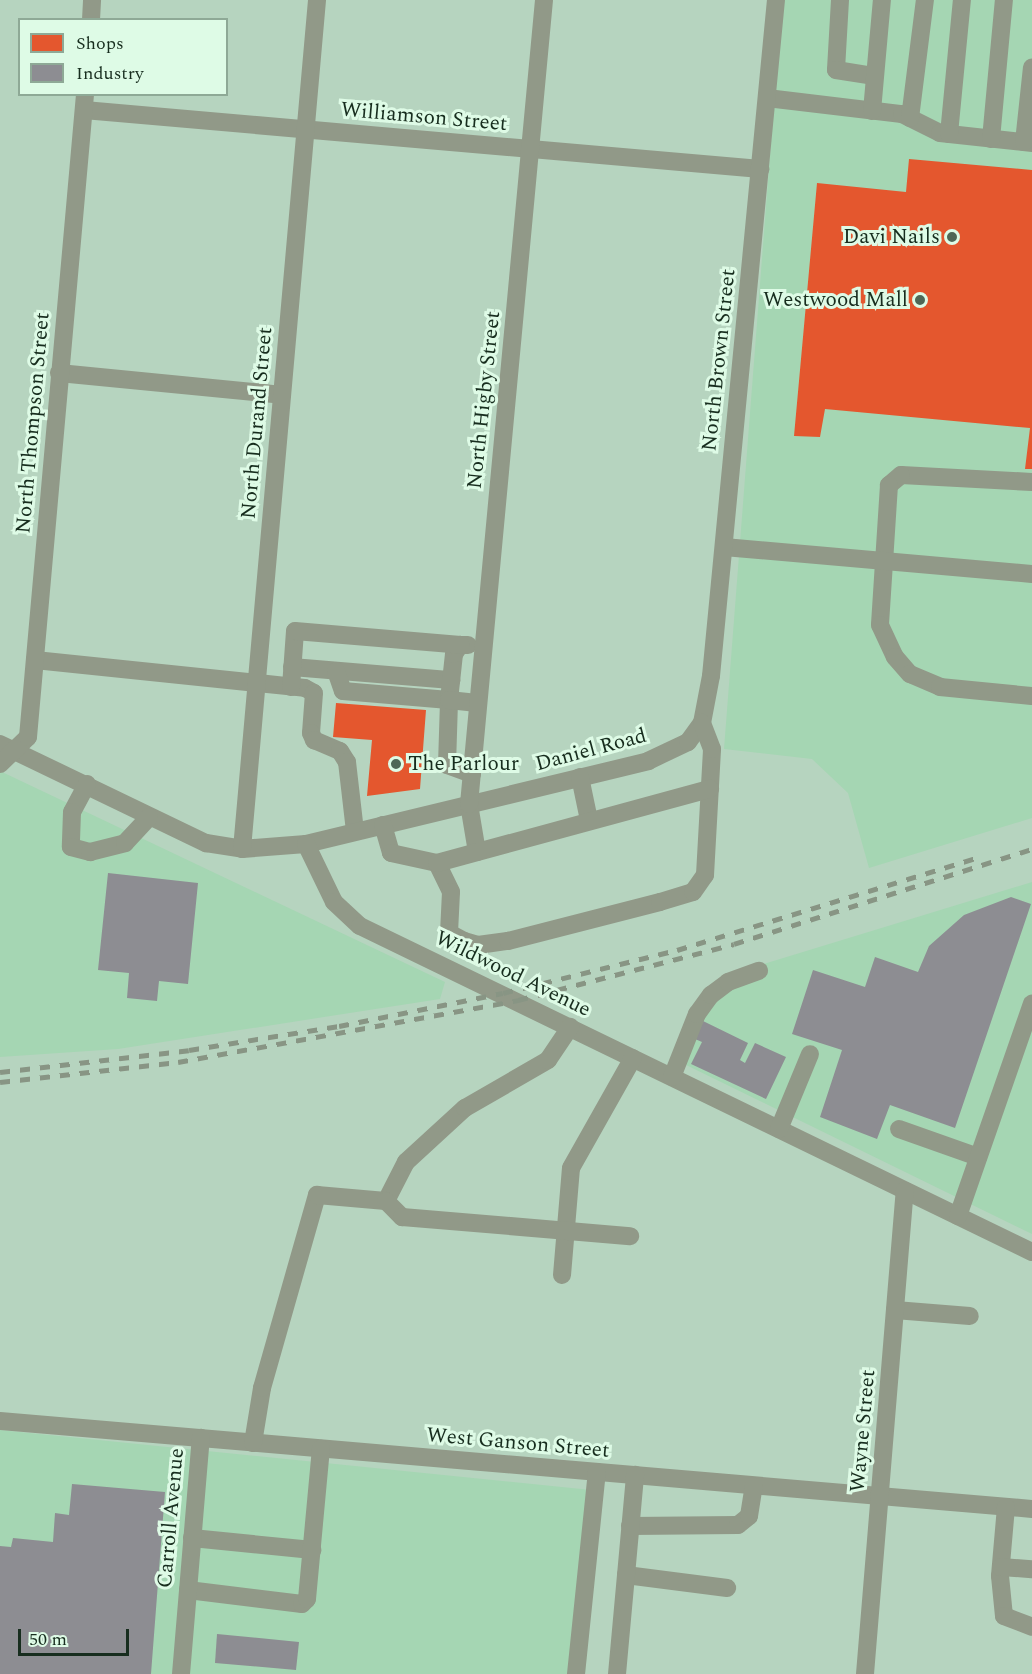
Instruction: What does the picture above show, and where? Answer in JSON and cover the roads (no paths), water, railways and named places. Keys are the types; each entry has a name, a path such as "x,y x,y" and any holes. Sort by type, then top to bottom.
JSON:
{"street":[{"path":"91,18 92,0"},
{"name":"North Durand Street","path":"242,849 317,0"},
{"name":"North Higby Street","path":"477,852 469,804 544,0"},
{"name":"North Brown Street","path":"702,723 711,676 776,0"},
{"path":"840,0 836,70 875,76"},
{"path":"872,111 882,0"},
{"path":"910,118 925,0"},
{"path":"949,134 963,0"},
{"path":"991,139 1004,0"},
{"path":"767,98 872,111 910,118 949,134 1028,143 1032,67"},
{"name":"Williamson Street","path":"85,102 306,130 760,169"},
{"name":"North Thompson Street","path":"8,748 28,737 85,102"},
{"path":"59,373 282,395"},
{"path":"1032,482 902,475 889,485 882,562 880,626 895,657 910,674 940,687 1032,696"},
{"path":"724,546 1032,574"},
{"path":"291,687 295,632 482,646"},
{"path":"459,645 449,699 447,765 472,774"},
{"path":"35,660 291,687 314,693 311,733 314,740 340,752 347,762 355,831"},
{"path":"292,668 451,680"},
{"path":"336,671 343,692 477,703"},
{"path":"449,933 478,945 508,941 693,892 705,875 711,789 712,749 702,723"},
{"name":"Daniel Road","path":"306,844 580,777 669,752 688,742 702,723"},
{"path":"0,764 8,748 206,843 242,849 306,844"},
{"path":"580,777 589,820"},
{"path":"87,784 72,812 71,847 90,852 125,843 149,817"},
{"path":"383,825 391,853 437,863 589,820 711,789"},
{"name":"Wildwood Avenue","path":"306,844 334,902 360,926 433,959 1032,1252"},
{"path":"433,959 449,933 451,892 437,863"},
{"path":"672,1077 697,1014 711,995 728,982 759,971"},
{"path":"958,1216 1032,1004"},
{"path":"386,1202 406,1162 465,1108 548,1060 570,1027"},
{"path":"779,1129 810,1054"},
{"path":"562,1275 571,1168 633,1058"},
{"path":"899,1129 978,1157"},
{"name":"Wayne Street","path":"865,1674 905,1191"},
{"path":"253,1443 262,1388 317,1195 386,1202 402,1216 630,1236"},
{"path":"895,1310 970,1316"},
{"name":"West Ganson Street","path":"0,1421 1032,1509"},
{"name":"Carroll Avenue","path":"181,1674 201,1438"},
{"path":"188,1590 302,1604 307,1599 321,1449"},
{"path":"576,1674 597,1472"},
{"path":"617,1674 635,1475"},
{"path":"630,1526 738,1525 749,1516 754,1486"},
{"path":"1006,1507 1001,1567 1004,1616 1032,1627"},
{"path":"192,1538 312,1550"},
{"path":"1001,1567 1032,1569"},
{"path":"626,1575 727,1588"}],"railway":[{"path":"0,1082 178,1062 518,1000 734,944 1032,849"},
{"path":"0,1072 189,1050 339,1026 503,993 677,950 982,856"}],"place":[{"name":"Davi Nails","path":"952,237"},
{"name":"Westwood Mall","path":"920,300"},
{"name":"The Parlour","path":"396,764"}]}
